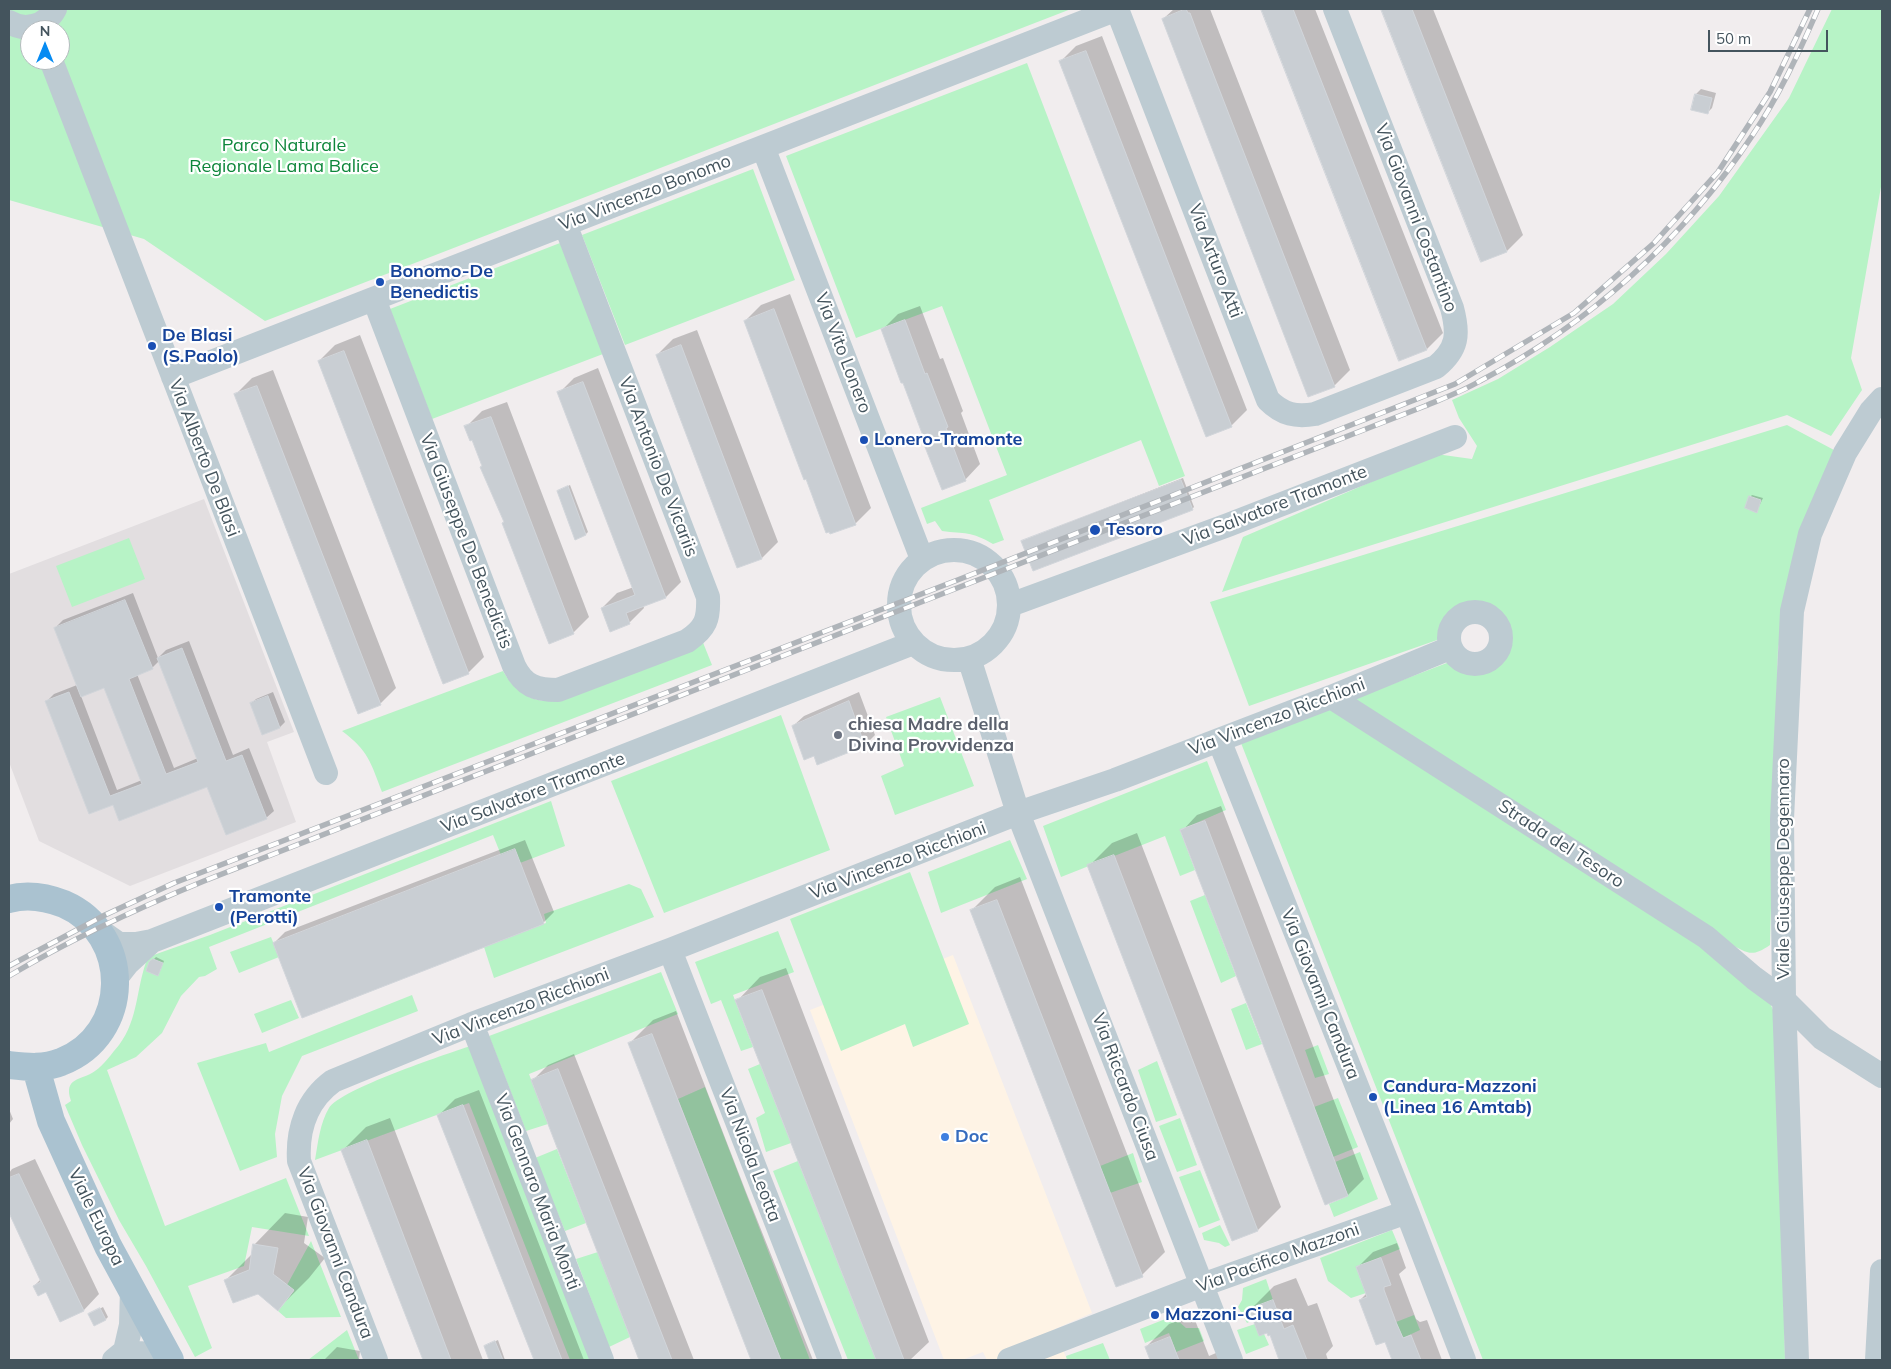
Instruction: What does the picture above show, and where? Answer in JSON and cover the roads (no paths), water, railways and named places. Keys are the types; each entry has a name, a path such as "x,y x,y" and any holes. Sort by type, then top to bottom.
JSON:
{"main road":[{"path":"9,899 20,896 50,898 77,910 99,930 108,945 114,961 116,978 113,1004 102,1029 85,1049 62,1062 36,1068 9,1065"},
{"name":"Viale Europa","path":"36,1068 51,1121 108,1246 169,1358"}],"street":[{"path":"46,20 55,9"},
{"name":"Via Arturo Atti","path":"1117,9 1268,400 1277,409 1300,417 1315,414 1380,389"},
{"name":"Via Vincenzo Bonomo","path":"173,377 1117,9"},
{"name":"Via Giovanni Costantino","path":"1335,9 1456,323 1457,338 1446,358 1436,367 1380,389"},
{"name":"Via Alberto De Blasi","path":"55,70 326,773"},
{"name":"Via Vito Lonero","path":"764,147 922,559"},
{"name":"Via Antonio De Vicariis","path":"565,224 708,597 709,611 705,625 696,634 687,641 623,665"},
{"name":"Via Giuseppe De Benedictis","path":"374,299 510,657 520,677 530,686 543,690 558,690 623,665"},
{"name":"Viale Giuseppe Degennaro","path":"1797,1360 1784,1000 1782,819 1792,611 1810,534 1841,462 1872,411 1882,399"},
{"name":"Via Salvatore Tramonte","path":"1010,605 1228,525 1455,437"},
{"path":"956,549 973,552 988,560 1000,573 1007,588 1010,605 1006,623 998,638 985,651 969,658 954,660 939,658 925,652 913,643 904,630 899,614 898,598 903,582 911,569 922,559 939,551 956,549"},
{"name":"Via Salvatore Tramonte","path":"152,941 913,643"},
{"name":"Via Vincenzo Ricchioni","path":"347,1075 472,1024 670,950 1018,813 1115,780 1331,697 1450,648"},
{"name":"Via Riccardo Ciusa","path":"969,658 1018,813 1231,1360"},
{"name":"Strada del Tesoro","path":"1331,697 1706,937 1754,978 1784,1000 1822,1038 1882,1076"},
{"name":"Via Giovanni Candura","path":"1219,740 1408,1212 1464,1360"},
{"path":"99,930 119,944 136,944 152,941"},
{"path":"116,978 127,964 152,941"},
{"name":"Via Nicola Leotta","path":"670,950 830,1360"},
{"name":"Via Gennaro Maria Monti","path":"472,1024 602,1360"},
{"name":"Via Giovanni Candura","path":"347,1075 322,1089 313,1100 300,1134 298,1145 299,1161 376,1360"},
{"name":"Via Pacifico Mazzoni","path":"1009,1360 1202,1284 1408,1212"},
{"path":"1877,1360 1882,1271"},
{"path":"119,1356 131,1325 132,1289"},
{"path":"119,1356 132,1353 154,1352 169,1358"}],"railway":[{"path":"9,966 105,915 174,883 955,581 1455,384 1574,313 1654,243 1718,172 1770,92 1810,9"},
{"path":"9,976 56,949 104,925 204,881 1425,406 1474,385 1559,333 1596,306 1665,244 1725,174 1762,121 1788,74 1818,9"}],"place":[{"name":"Bonomo-De Benedictis","path":"380,282"},
{"name":"De Blasi (S.Paolo)","path":"152,346"},
{"name":"Lonero-Tramonte","path":"864,440"},
{"name":"Tesoro","path":"1095,530"},
{"name":"chiesa Madre della Divina Provvidenza","path":"838,735"},
{"name":"Tramonte (Perotti)","path":"219,907"},
{"name":"Candura-Mazzoni (Linea 16 Amtab)","path":"1373,1097"},
{"name":"Doc","path":"945,1137"},
{"name":"Mazzoni-Ciusa","path":"1155,1315"}],"park label":[{"name":"Parco Naturale Regionale Lama Balice","path":"284,156"}]}
